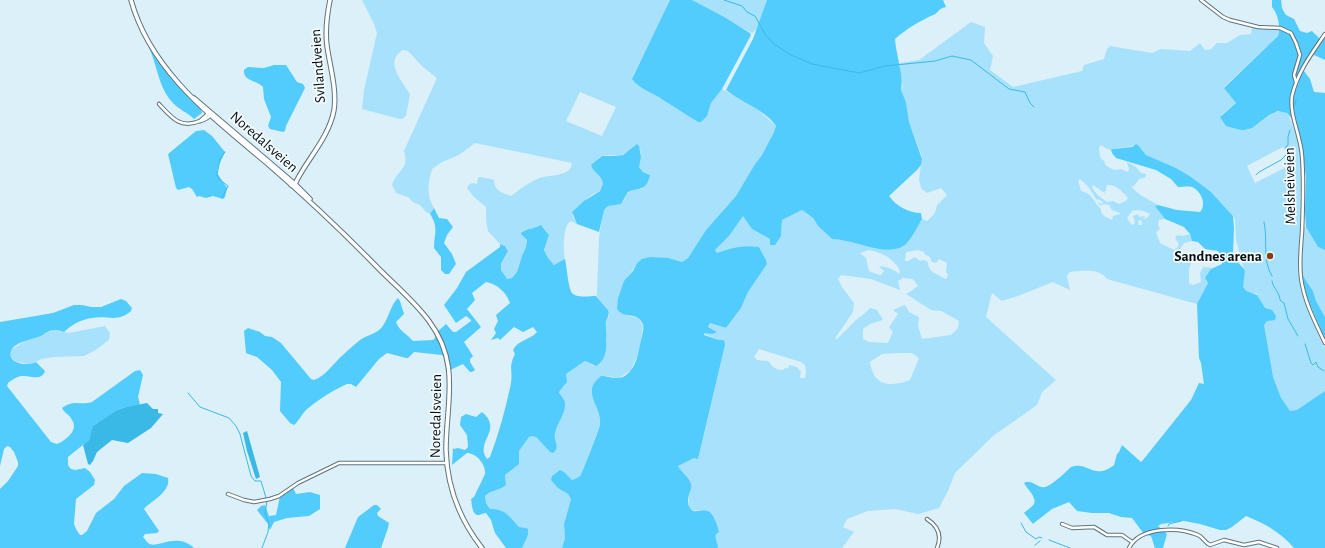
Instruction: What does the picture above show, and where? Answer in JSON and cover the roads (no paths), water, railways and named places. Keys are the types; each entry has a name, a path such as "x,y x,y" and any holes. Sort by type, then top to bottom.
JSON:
{"main road":[{"name":"Noredalsveien","path":"132,0 137,17 153,47 170,74 185,91 292,183 416,305 430,322 445,354 450,373 446,441 447,463 453,492 460,513 482,548"},
{"name":"Svilandveien","path":"292,183 302,171 326,132 334,110 334,92 327,35 330,0"}],"street":[{"path":"1201,0 1226,19 1252,26 1280,28 1291,33 1300,54 1294,75 1296,82"},
{"name":"Melsheiveien","path":"1325,34 1307,61 1296,82 1292,101 1302,156 1303,216 1300,262 1301,275 1306,299 1325,343"},
{"name":"Noredalsveien","path":"159,104 170,116 183,124 193,125 210,114"},
{"path":"228,494 254,502 274,498 298,483 339,463 447,463"},
{"path":"928,519 939,533 937,548"},
{"path":"1062,524 1072,528 1094,527 1107,535 1122,535 1132,542"},
{"path":"1129,548 1132,542 1142,535 1169,529 1198,535 1210,545 1224,540 1244,545 1259,542 1277,548"}],"waterway":[{"path":"724,0 742,6 747,12 755,16 765,34 774,44 791,55 812,64 859,73 885,66 935,61 952,56 971,60 1009,89 1025,92 1030,103 1034,107"},
{"path":"1295,105 1296,100"},
{"path":"1256,175 1281,160 1287,154 1286,147 1288,145 1290,130"},
{"path":"222,198 228,186 219,179 217,175 220,159 225,152"},
{"path":"1264,222 1267,264 1272,276"},
{"path":"1272,281 1280,300 1284,303 1288,319 1298,336"},
{"path":"1305,344 1311,363 1313,365 1316,362 1318,367 1324,371"},
{"path":"188,393 200,407 229,418 236,426 240,434 251,476 255,481 261,481 267,501 265,514 269,523 268,532 262,548"},
{"path":"1168,526 1169,524 1181,521"},
{"path":"1021,523 1026,532 1036,539 1039,537 1042,538"},
{"path":"1049,540 1070,548"},
{"path":"1035,545 1040,541"}],"place":[{"name":"Sandnes arena","path":"1270,256"}]}
